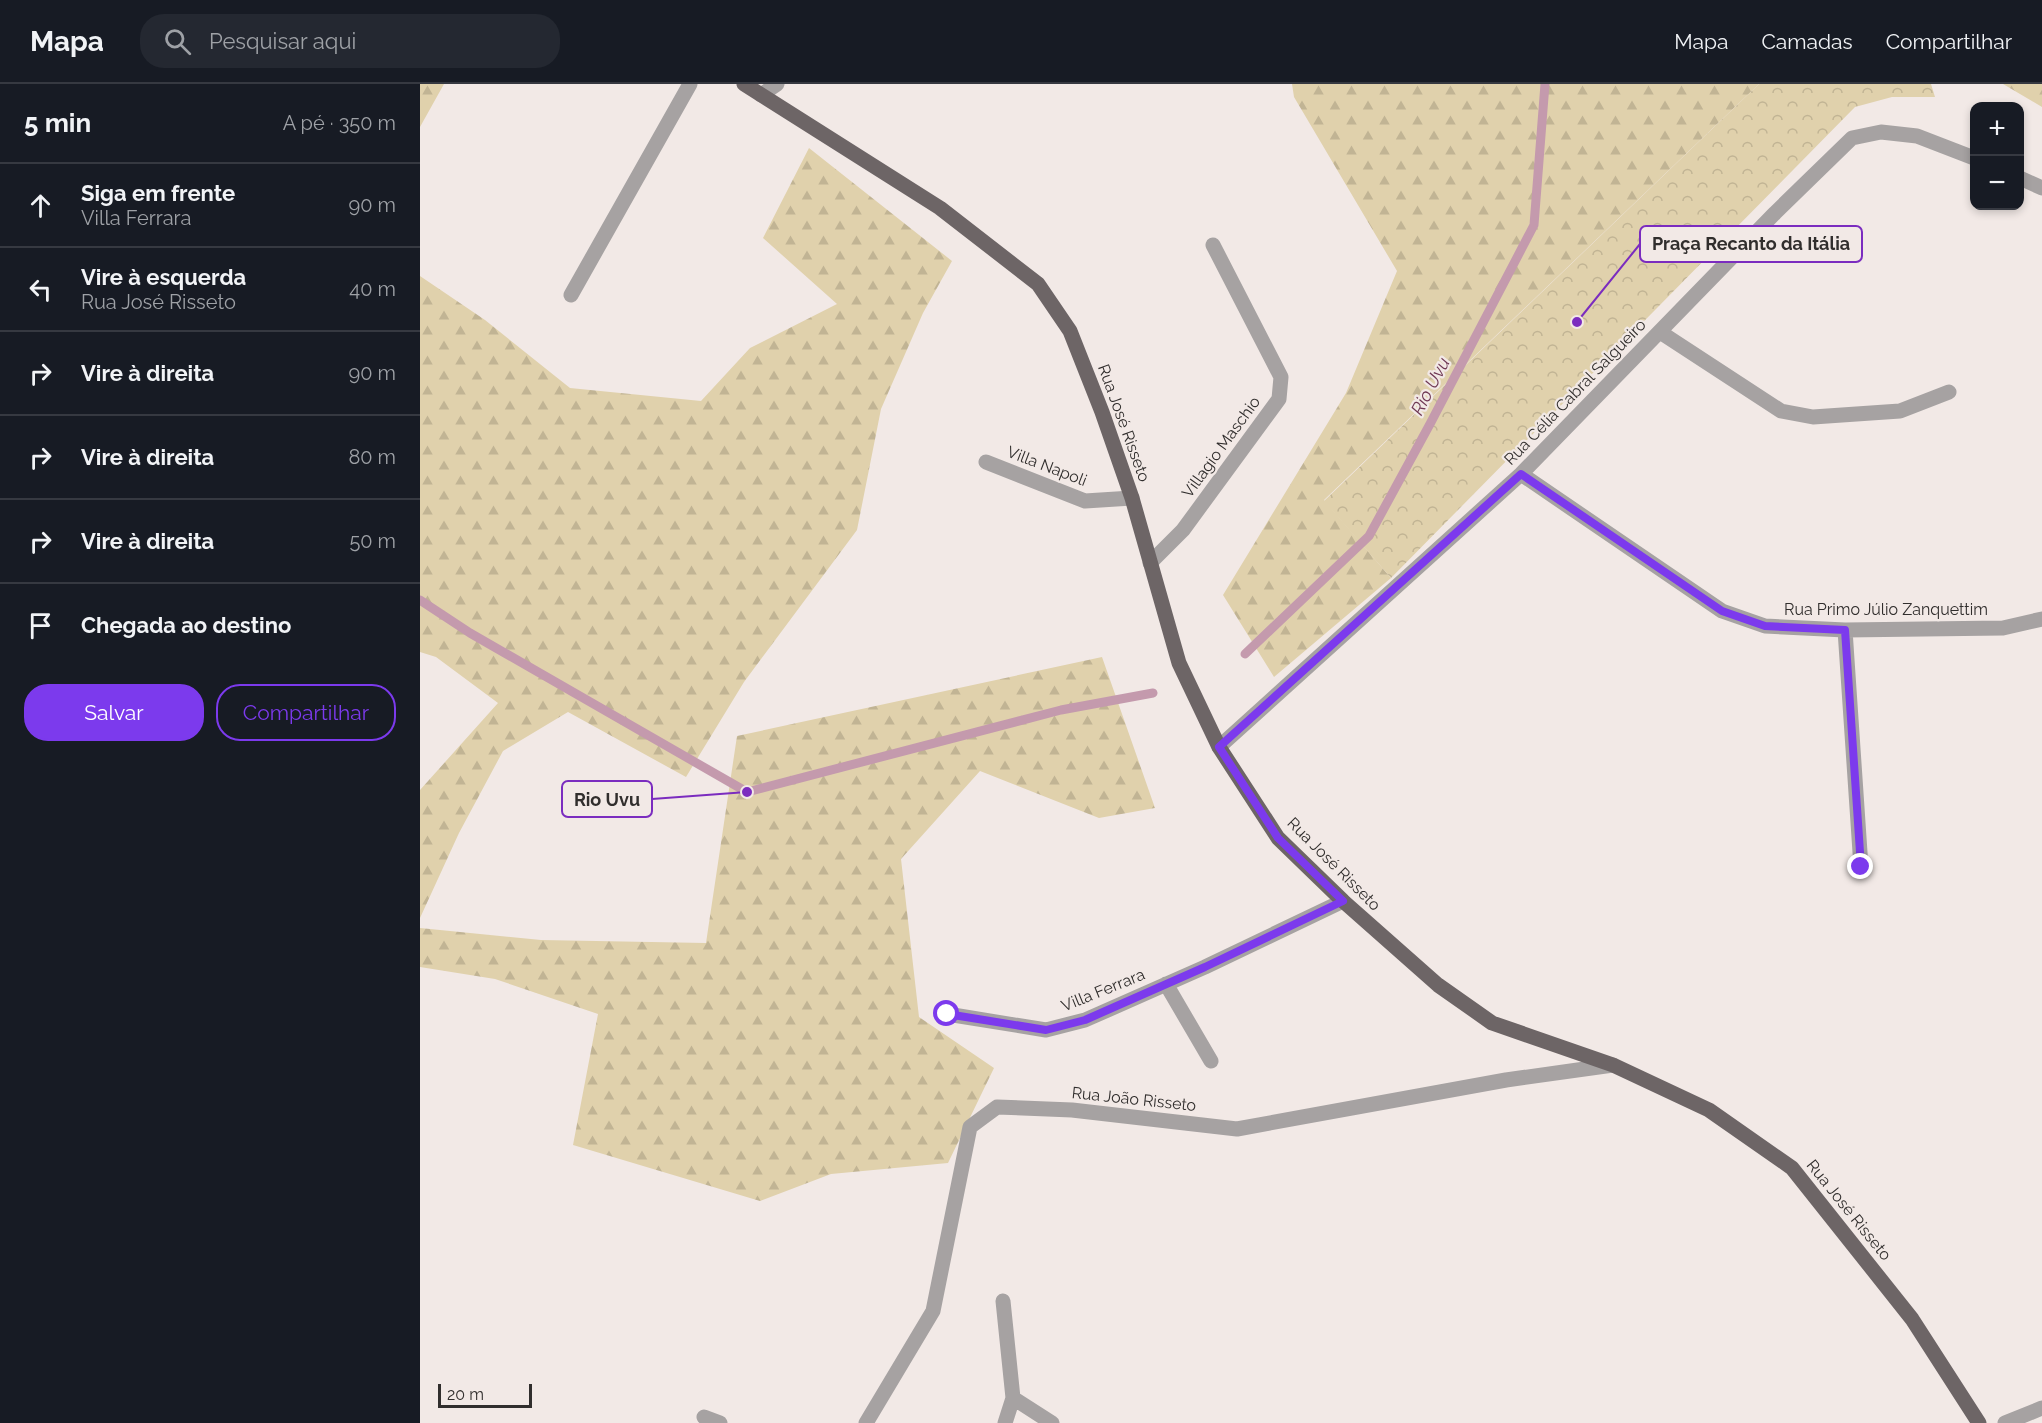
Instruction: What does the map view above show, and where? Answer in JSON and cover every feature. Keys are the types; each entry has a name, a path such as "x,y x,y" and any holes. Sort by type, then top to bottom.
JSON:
{"main road":[{"name":"Rua José Risseto","path":"744,84 940,208 1038,284 1070,331 1132,498 1179,663 1219,747 1278,838 1343,901 1438,985 1492,1023 1613,1065 1709,1110 1792,1168 1912,1319 1979,1423"}],"street":[{"path":"571,295 690,84"},
{"path":"761,95 777,84"},
{"name":"Rua Célia Cabral Salgueiro","path":"1219,747 1521,474 1852,138 1881,132 1917,135 1970,156"},
{"path":"2024,180 2042,188"},
{"name":"Villagio Maschio","path":"1150,563 1183,530 1279,399 1281,377 1213,245"},
{"path":"1659,332 1781,411 1813,417 1900,411 1949,392"},
{"name":"Villa Napoli","path":"986,462 1085,501 1132,498"},
{"name":"Rua Primo Júlio Zanquettim","path":"1521,474 1722,611 1765,626 1845,630 2003,628 2042,619"},
{"path":"1845,630 1861,867"},
{"name":"Villa Ferrara","path":"947,1014 1046,1030 1085,1020 1343,901"},
{"name":"Villa Ferrara","path":"1166,984 1211,1061"},
{"name":"Rua João Risseto","path":"866,1423 933,1311 970,1127 997,1107 1072,1110 1238,1129 1506,1080 1613,1065"},
{"path":"1003,1301 1013,1398 1005,1423"},
{"path":"1013,1398 1052,1423"},
{"path":"2005,1423 2042,1408"},
{"path":"704,1417 720,1423"}],"green space":[{"path":"420,84 444,84 420,127"},
{"path":"1292,84 1759,84 1324,500 1391,578 1274,677 1223,595 1346,393 1397,271 1294,97"},
{"path":"1759,84 1931,84 1935,97 1892,97 1855,107 1391,578 1324,501"},
{"path":"2003,84 2042,84 2042,107"},
{"path":"809,148 952,261 923,313 881,409 857,530 744,682 686,777 568,712 503,751 459,833 420,918 420,790 498,703 436,657 420,652 420,276 485,320 570,388 701,401 750,348 837,304 763,238"},
{"path":"1102,657 1155,808 1099,818 980,771 901,859 919,1017 994,1068 948,1163 831,1174 760,1201 573,1145 598,1014 495,979 420,967 420,928 541,940 706,943 737,736"}],"waterway":[{"name":"Rio Uvu","path":"1245,654 1369,536 1430,424 1534,225 1545,84"},
{"name":"Rio Uvu","path":"420,600 470,633 747,792 1061,710 1153,693"}],"place":[{"name":"Praça Recanto da Itália","path":"1577,322"},
{"name":"Rio Uvu","path":"747,792"}],"route":[{"path":"947,1014 1046,1030 1085,1020 1205,967 1343,901 1278,838 1219,747 1521,474 1722,611 1765,626 1845,630 1861,867"}]}
